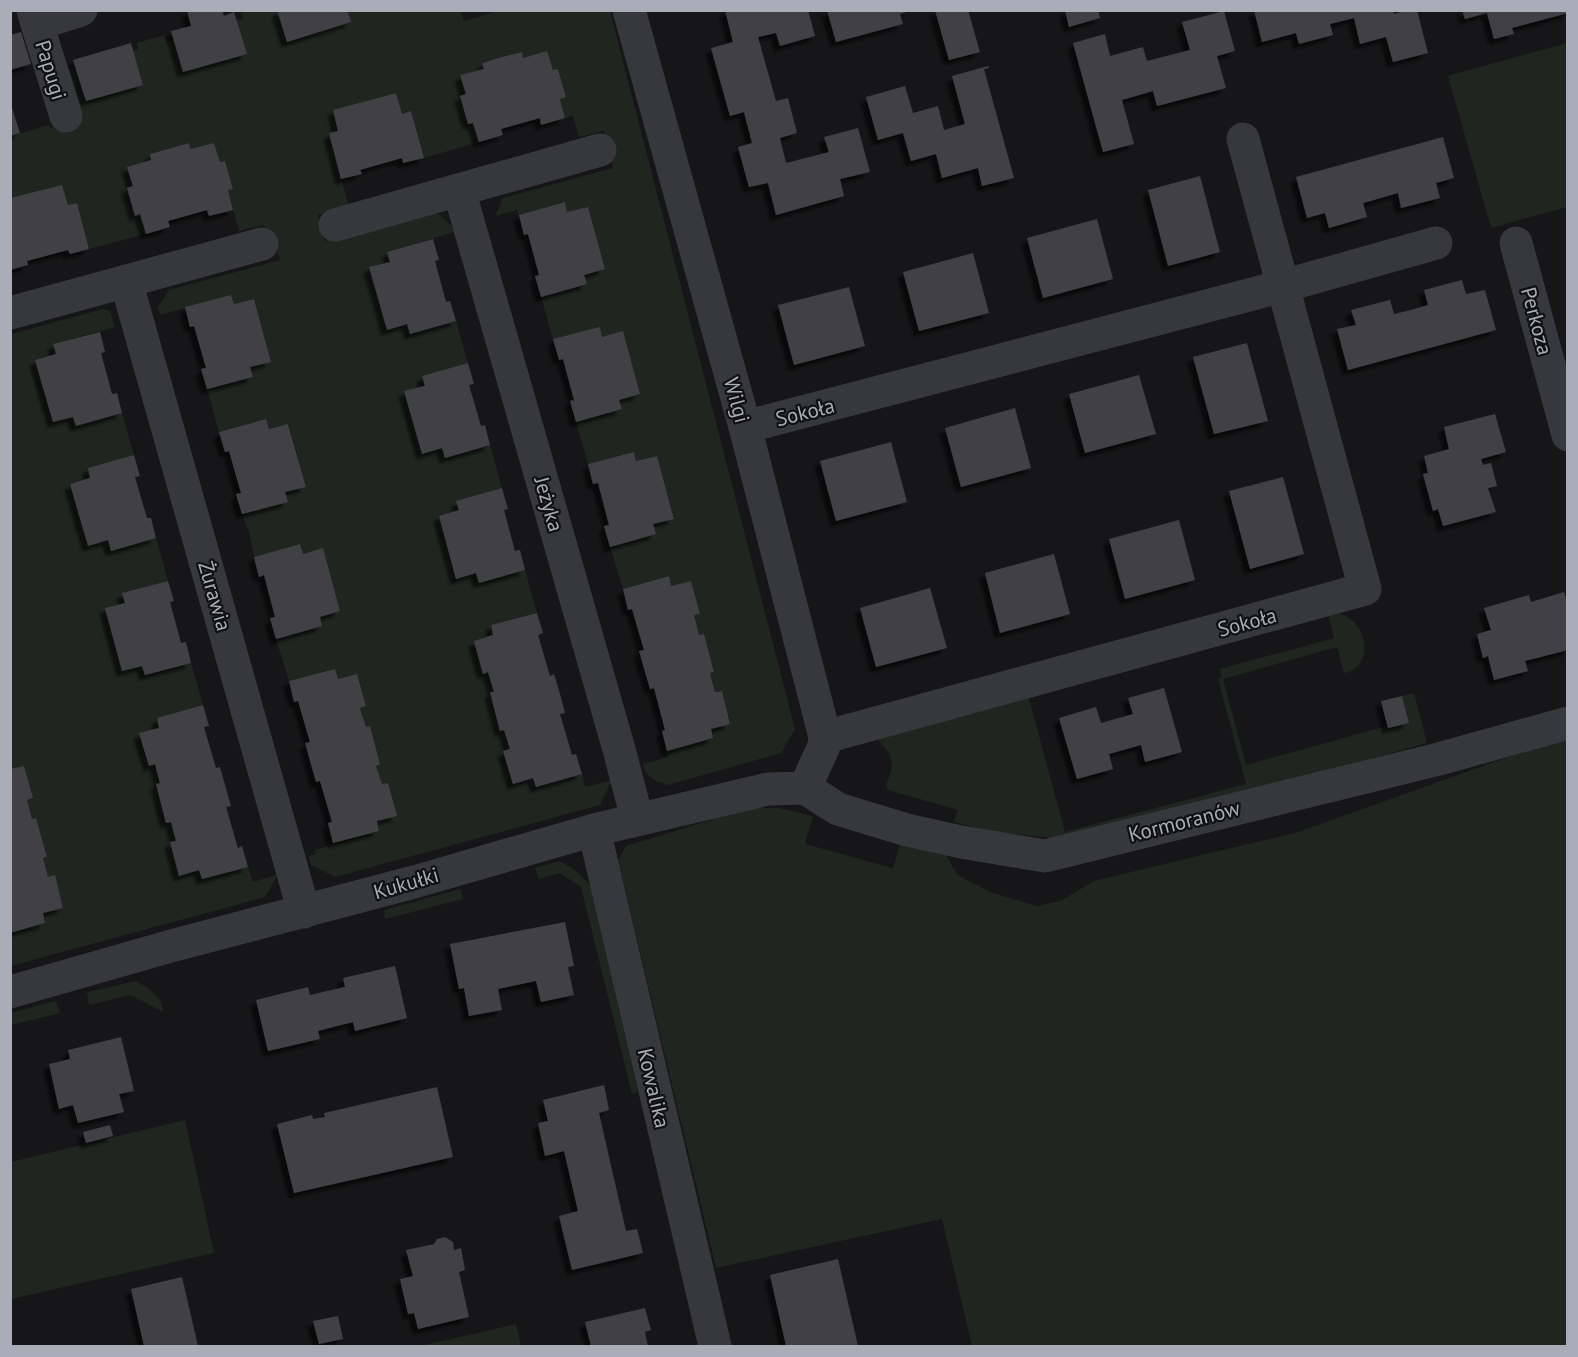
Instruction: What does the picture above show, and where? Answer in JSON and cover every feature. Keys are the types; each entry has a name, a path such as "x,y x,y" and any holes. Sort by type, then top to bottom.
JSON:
{"street":[{"name":"Papugi","path":"66,116 35,17 81,10"},
{"name":"Wilgi","path":"629,10 745,427 825,737"},
{"name":"Sokoła","path":"825,737 1365,589 1243,139"},
{"path":"335,225 600,150"},
{"name":"Jeżyka","path":"459,190 637,819"},
{"name":"Sokoła","path":"745,427 1283,286 1436,243"},
{"name":"Perkoza","path":"1516,243 1568,435"},
{"path":"10,313 262,244"},
{"name":"Żurawia","path":"126,281 304,912"},
{"name":"Kormoranów","path":"805,788 838,809 907,830 980,846 1045,855 1439,759 1568,723"},
{"path":"805,788 824,746 825,737"},
{"name":"Kukułki","path":"10,992 594,830 768,789 805,788"},
{"name":"Kowalika","path":"594,830 715,1347"}],"shaded area":[{"path":"277,11 287,42 350,22 347,11 461,11 464,21 497,11 610,11 795,729 781,753 668,785 652,778 644,769 643,764 668,757 667,751 713,738 711,729 730,723 722,691 715,692 710,673 714,672 704,634 699,635 694,615 700,613 691,581 671,586 668,576 623,589 610,547 655,534 653,524 674,518 657,456 636,461 634,452 588,464 576,422 621,409 619,400 639,394 623,332 602,337 600,328 553,339 541,297 586,284 584,275 605,269 588,207 567,212 565,202 519,215 517,210 495,216 503,198 613,168 604,131 579,137 573,116 565,118 560,99 566,97 558,69 553,70 547,51 523,58 521,52 483,62 484,69 460,75 466,94 460,96 468,124 473,123 479,142 424,158 411,111 402,114 396,93 333,110 338,131 329,133 349,207 318,215 325,241 438,213 457,231 388,252 390,262 369,268 387,330 407,324 410,334 456,321 468,363 422,376 425,386 404,392 422,454 442,448 445,458 490,445 502,488 457,501 459,510 439,516 456,579 476,573 480,583 525,570 537,613 491,625 493,635 474,641 483,673 488,672 501,731 504,730 510,749 503,751 533,778 536,787 582,774 585,787 612,780 600,805 335,877 311,865 309,856 316,854 315,850 379,831 377,821 396,816 388,783 382,784 376,766 380,764 370,726 366,727 360,708 366,706 357,674 338,679 335,669 289,681 276,639 322,626 320,617 340,611 323,549 303,554 300,544 254,557 249,532 242,514 287,502 285,492 306,487 289,424 269,429 265,419 219,432 207,389 253,377 250,367 271,362 254,299 234,304 231,295 160,315 158,307 169,290 280,260 274,239 268,240 264,225 239,231 228,190 233,188 225,161 220,162 214,143 190,149 188,143 150,154 151,160 128,167 133,186 127,188 135,216 140,214 146,234 89,249 77,203 68,205 62,185 11,198 11,136 49,125 50,128 82,118 68,70 76,68 86,101 143,85 133,51 138,49 137,43 164,35 167,42 173,40 183,72 247,54 236,20 243,19 241,13"},
{"path":"1567,43 1567,207 1491,228 1448,76"},
{"path":"103,309 110,311 115,327 54,344 56,354 35,360 53,422 73,417 77,426 122,413 134,455 90,478 70,484 88,546 108,541 111,550 156,538 168,581 123,593 125,603 105,608 122,671 142,666 146,675 191,663 203,705 157,718 159,728 140,733 149,766 155,764 160,783 156,785 166,823 171,822 176,841 170,843 179,875 199,870 202,879 248,867 253,882 278,874 265,897 11,966 11,933 45,923 43,913 63,908 55,876 48,877 43,858 47,857 36,819 32,819 27,800 33,798 24,766 11,769 11,334"},
{"path":"1336,612 1353,621 1362,635 1364,651 1362,659 1353,670 1344,673 1337,647 1223,679 1246,765 1387,726 1409,723 1402,696 1414,693 1427,743 1246,794 1051,838 989,831 954,822 958,810 888,790 886,785 891,770 891,759 886,749 875,737 1028,695 1065,832 1246,784 1218,679 1222,678 1220,669 1334,638 1328,614"},
{"path":"1567,740 1567,1346 972,1346 942,1219 716,1268 618,860 626,846 750,808 779,808 813,816 805,844 893,868 901,841 946,854 959,876 993,893 1037,906 1060,901 1094,881 1298,832 1514,755"},
{"path":"560,861 576,871 591,886 638,1092 632,1094 581,887 560,873 539,879 535,868"},
{"path":"460,889 463,899 385,919 384,910"},
{"path":"136,981 157,997 163,1012 130,995 89,1005 87,992"},
{"path":"55,1001 61,1013 11,1025 11,1013"},
{"path":"185,1120 214,1253 11,1299 11,1162"},
{"path":"516,1324 521,1346 421,1346"}],"building":[{"path":"187,10 222,10 224,16 234,12 247,54 183,72 171,31 191,26"},
{"path":"277,10 347,10 351,22 287,42"},
{"path":"725,10 808,10 815,36 780,46 776,33 758,37 776,101 788,98 797,133 780,138 786,163 829,152 824,137 858,128 870,172 840,179 844,196 776,215 768,183 749,187 738,147 752,143 744,112 730,116 711,48 733,42"},
{"path":"827,10 910,11 900,14 903,24 836,42"},
{"path":"935,10 968,10 980,52 949,60"},
{"path":"1065,10 1098,10 1100,18 1069,27"},
{"path":"1254,10 1393,10 1394,14 1417,10 1428,53 1393,62 1386,37 1360,44 1354,18 1330,24 1333,35 1299,44 1296,33 1262,42"},
{"path":"1462,10 1568,10 1568,13 1512,28 1514,34 1494,39 1487,13 1465,19"},
{"path":"1224,11 1235,51 1217,56 1226,88 1157,106 1153,91 1122,100 1134,144 1103,152 1073,43 1105,34 1110,56 1143,47 1147,61 1190,50 1182,22"},
{"path":"21,32 31,64 10,70 10,35"},
{"path":"131,43 143,85 86,101 73,60"},
{"path":"547,51 553,70 558,69 566,97 560,99 565,118 541,125 540,118 501,129 503,135 479,142 473,123 468,124 460,96 466,94 460,75 484,69 482,63 502,57 522,52 523,58"},
{"path":"988,66 989,68 984,69 1014,178 982,186 978,168 942,178 936,154 911,161 903,133 878,140 866,97 905,86 913,113 938,106 944,130 965,124 952,76"},
{"path":"396,93 402,114 411,111 424,158 403,163 402,158 360,170 362,174 341,179 329,133 338,131 333,110"},
{"path":"10,102 20,133 10,136"},
{"path":"1443,137 1454,178 1436,183 1440,198 1401,208 1398,193 1363,203 1367,217 1329,228 1325,213 1307,218 1296,177"},
{"path":"189,143 190,149 214,143 220,162 225,161 233,189 228,190 233,210 209,216 207,210 168,221 170,227 146,234 140,214 135,216 127,188 133,186 127,167 151,160 150,154"},
{"path":"1200,176 1220,252 1168,266 1148,190"},
{"path":"62,185 68,205 77,203 89,249 70,254 68,250 27,261 28,265 10,270 10,198"},
{"path":"565,202 567,212 588,207 605,269 584,275 587,284 541,297 535,276 539,275 528,234 524,235 519,215"},
{"path":"1097,219 1113,279 1043,298 1027,238"},
{"path":"433,239 439,260 435,261 446,302 450,301 456,321 410,334 407,324 387,330 369,267 390,262 387,252"},
{"path":"973,253 989,313 919,331 903,272"},
{"path":"1462,280 1466,294 1485,290 1496,330 1348,370 1337,329 1356,325 1351,310 1390,300 1394,314 1411,310 1428,305 1424,290"},
{"path":"849,287 865,346 794,365 778,305"},
{"path":"231,295 234,304 254,299 271,362 250,367 253,377 207,389 201,369 206,368 194,326 190,327 185,307"},
{"path":"600,327 602,337 623,331 640,394 619,400 622,409 576,422 570,401 574,400 563,359 559,360 553,339"},
{"path":"100,332 105,352 101,353 112,394 117,393 122,413 76,426 73,417 53,422 35,360 56,354 53,344"},
{"path":"1247,343 1268,421 1214,434 1193,357"},
{"path":"468,363 474,384 469,385 481,426 485,425 490,445 445,458 442,448 422,454 404,391 425,386 422,376"},
{"path":"1139,375 1156,434 1085,453 1069,394"},
{"path":"1015,408 1031,468 961,487 945,428"},
{"path":"1495,414 1506,452 1481,459 1483,465 1491,463 1497,486 1488,488 1496,512 1443,526 1438,509 1433,511 1423,474 1428,473 1424,456 1449,449 1444,427"},
{"path":"266,419 269,429 288,424 306,487 285,492 288,502 242,514 236,494 241,493 229,451 225,452 219,432"},
{"path":"891,442 907,502 836,521 820,461"},
{"path":"634,452 636,461 657,456 674,519 653,524 656,534 610,547 604,526 609,525 598,483 593,484 588,464"},
{"path":"134,455 140,476 135,477 147,518 151,518 156,538 111,551 108,540 88,546 70,484 90,478 88,468"},
{"path":"1283,477 1304,554 1250,569 1229,491"},
{"path":"502,488 508,509 504,510 515,551 520,550 525,570 479,583 476,573 456,579 439,516 459,510 456,501"},
{"path":"1179,520 1195,580 1125,599 1109,539"},
{"path":"300,544 303,554 323,548 340,611 320,617 322,626 276,639 270,618 275,617 264,575 259,577 254,557"},
{"path":"1054,554 1070,614 1000,633 985,573"},
{"path":"669,576 671,586 691,581 700,614 694,615 699,635 704,634 714,672 710,673 715,692 722,691 730,724 711,729 713,738 667,751 662,731 665,730 654,688 650,689 639,651 644,650 632,609 628,610 623,589"},
{"path":"168,581 174,601 170,602 181,643 186,642 191,663 145,675 142,666 122,671 105,608 125,603 122,593"},
{"path":"930,588 947,648 876,667 860,608"},
{"path":"1564,592 1568,604 1568,650 1525,661 1528,671 1494,680 1488,656 1483,658 1477,634 1491,630 1484,608 1529,595 1531,602"},
{"path":"537,613 543,633 538,635 550,676 554,674 565,713 560,714 572,755 576,754 582,774 536,787 533,778 513,784 503,751 510,749 504,730 500,731 490,692 494,692 488,672 483,674 474,641 493,635 491,625"},
{"path":"335,669 338,679 357,674 366,706 360,708 366,727 370,726 380,764 376,766 382,784 388,783 397,816 377,821 379,831 333,843 328,823 332,822 320,781 316,782 305,743 310,742 298,701 294,702 289,681"},
{"path":"1164,688 1182,752 1145,762 1141,745 1109,754 1113,769 1077,779 1059,718 1096,707 1101,723 1133,714 1128,698"},
{"path":"1402,696 1409,723 1388,728 1381,701"},
{"path":"203,705 209,726 204,727 216,768 220,767 231,806 226,807 238,848 242,846 248,867 202,879 199,870 179,876 170,842 176,841 171,822 166,823 156,784 160,783 155,764 149,766 139,733 159,728 157,718"},
{"path":"24,766 33,798 27,800 32,819 36,818 47,857 43,858 48,877 55,875 63,908 43,913 45,923 10,933 10,769"},
{"path":"565,922 574,966 568,967 574,995 541,1002 536,981 498,989 502,1010 469,1016 464,988 459,989 450,944"},
{"path":"395,966 407,1018 355,1031 353,1022 318,1031 320,1039 268,1051 256,1000 308,987 310,995 345,987 343,978"},
{"path":"121,1037 134,1091 119,1094 124,1112 78,1123 73,1105 59,1109 49,1064 70,1059 68,1050"},
{"path":"604,1085 609,1110 599,1113 626,1231 637,1229 643,1253 572,1270 559,1216 578,1211 564,1151 545,1156 538,1123 548,1121 543,1100"},
{"path":"437,1087 453,1157 294,1193 277,1124 312,1115 313,1119 325,1117 324,1113"},
{"path":"110,1125 113,1136 86,1143 83,1132"},
{"path":"445,1237 453,1242 454,1250 461,1248 465,1270 459,1272 469,1317 418,1329 414,1313 408,1314 400,1279 413,1276 406,1250 434,1244 437,1239"},
{"path":"838,1259 858,1346 786,1346 770,1275"},
{"path":"182,1277 198,1346 144,1346 131,1289"},
{"path":"645,1308 651,1330 645,1332 648,1346 591,1346 585,1322"},
{"path":"338,1316 343,1339 319,1344 313,1321"}]}
